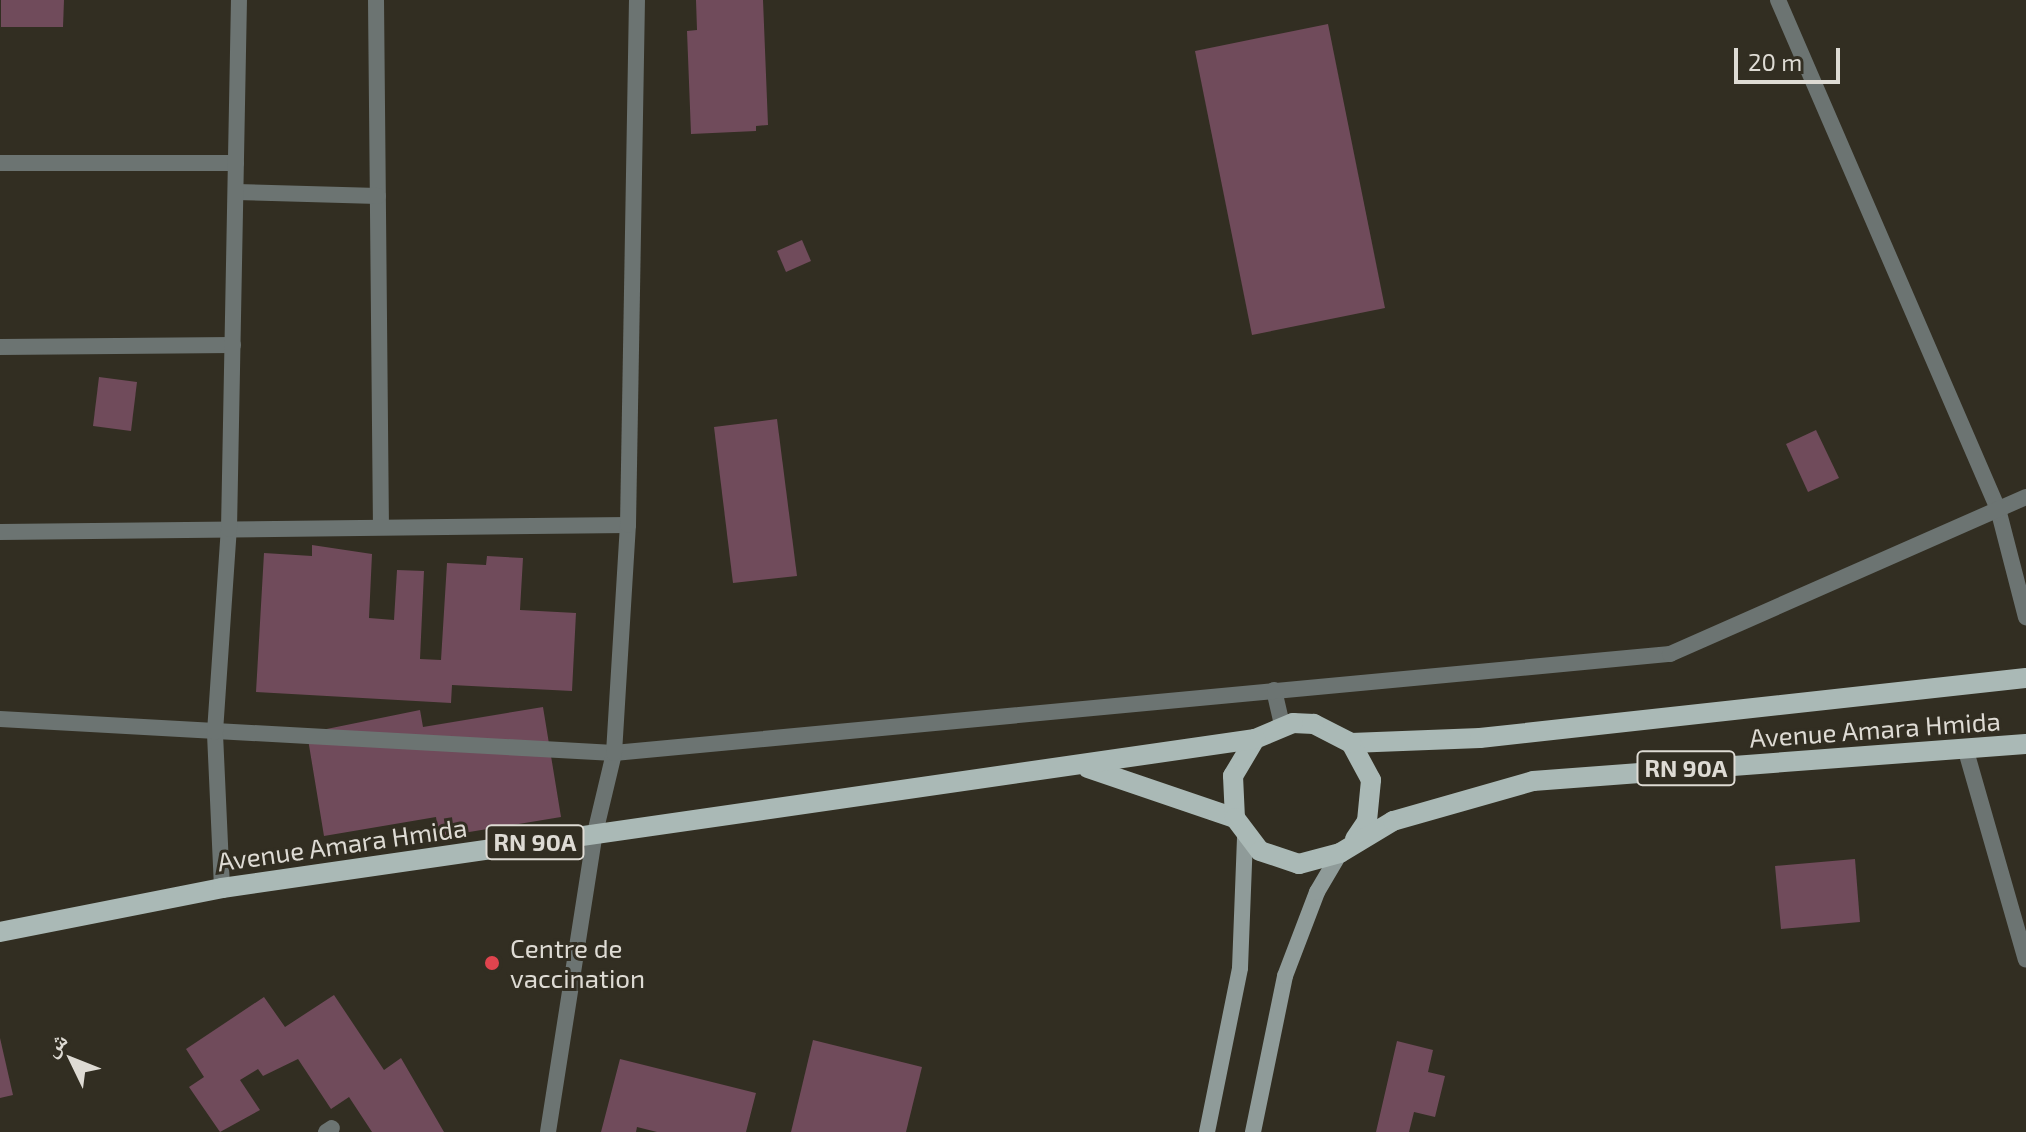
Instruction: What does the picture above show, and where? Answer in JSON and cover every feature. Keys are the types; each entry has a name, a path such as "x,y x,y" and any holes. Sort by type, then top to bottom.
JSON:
{"main road":[{"name":"Avenue Amara Hmida","path":"1351,743 1480,738 2026,678"},
{"path":"1207,1132 1240,968 1240,827 1233,776 1255,739 1282,726 1314,724 1351,743 1371,780 1367,821 1348,846 1305,920 1285,976 1253,1132"},
{"name":"Avenue Amara Hmida","path":"0,932 222,888 1073,763 1164,756 1255,739"},
{"name":"Avenue Amara Hmida","path":"1348,846 1456,800 1574,775 1966,751 2026,744"},
{"name":"Avenue Amara Hmida","path":"1073,763 1240,827"},
{"path":"1240,827 1260,851 1299,864 1348,846"}],"street":[{"path":"222,888 215,732 229,529 239,0"},
{"path":"376,0 381,527"},
{"path":"548,1132 595,833 614,753 628,525 637,0"},
{"path":"1778,0 1998,509 2026,617"},
{"path":"0,163 236,163"},
{"path":"236,192 378,196"},
{"path":"0,347 233,345"},
{"path":"0,719 614,753 1670,654 2026,497"},
{"path":"0,532 628,525"},
{"path":"1274,690 1282,726"},
{"path":"1966,751 2026,960"}],"building":[{"path":"1,0 64,0 63,27 1,27"},
{"path":"696,0 763,0 768,125 756,126 756,131 691,134 687,31 697,30"},
{"path":"1328,24 1385,308 1252,335 1195,51"},
{"path":"802,240 811,261 786,272 777,251"},
{"path":"99,377 137,382 131,431 93,426"},
{"path":"777,419 797,576 733,583 714,427"},
{"path":"1816,430 1839,478 1808,492 1786,444"},
{"path":"312,545 372,554 369,618 394,620 397,570 424,571 420,659 441,660 447,563 486,565 487,556 523,558 520,610 576,613 572,691 452,685 451,703 256,692 264,553 312,556"},
{"path":"543,707 561,817 439,837 436,817 324,836 307,733 420,710 423,727"},
{"path":"1855,859 1860,922 1781,929 1775,866"},
{"path":"334,995 384,1070 401,1058 444,1132 372,1132 349,1097 331,1109 298,1059 263,1076 258,1069 240,1080 260,1110 220,1132 189,1087 204,1077 186,1049 264,997 285,1027"},
{"path":"0,1038 13,1095 0,1098"},
{"path":"813,1040 922,1067 906,1132 791,1132"},
{"path":"1397,1041 1433,1050 1428,1072 1445,1076 1435,1117 1414,1112 1409,1132 1376,1132"},
{"path":"620,1059 756,1093 746,1132 657,1132 637,1127 636,1132 601,1132"}],"place":[{"name":"Centre de vaccination","path":"492,963"}]}
